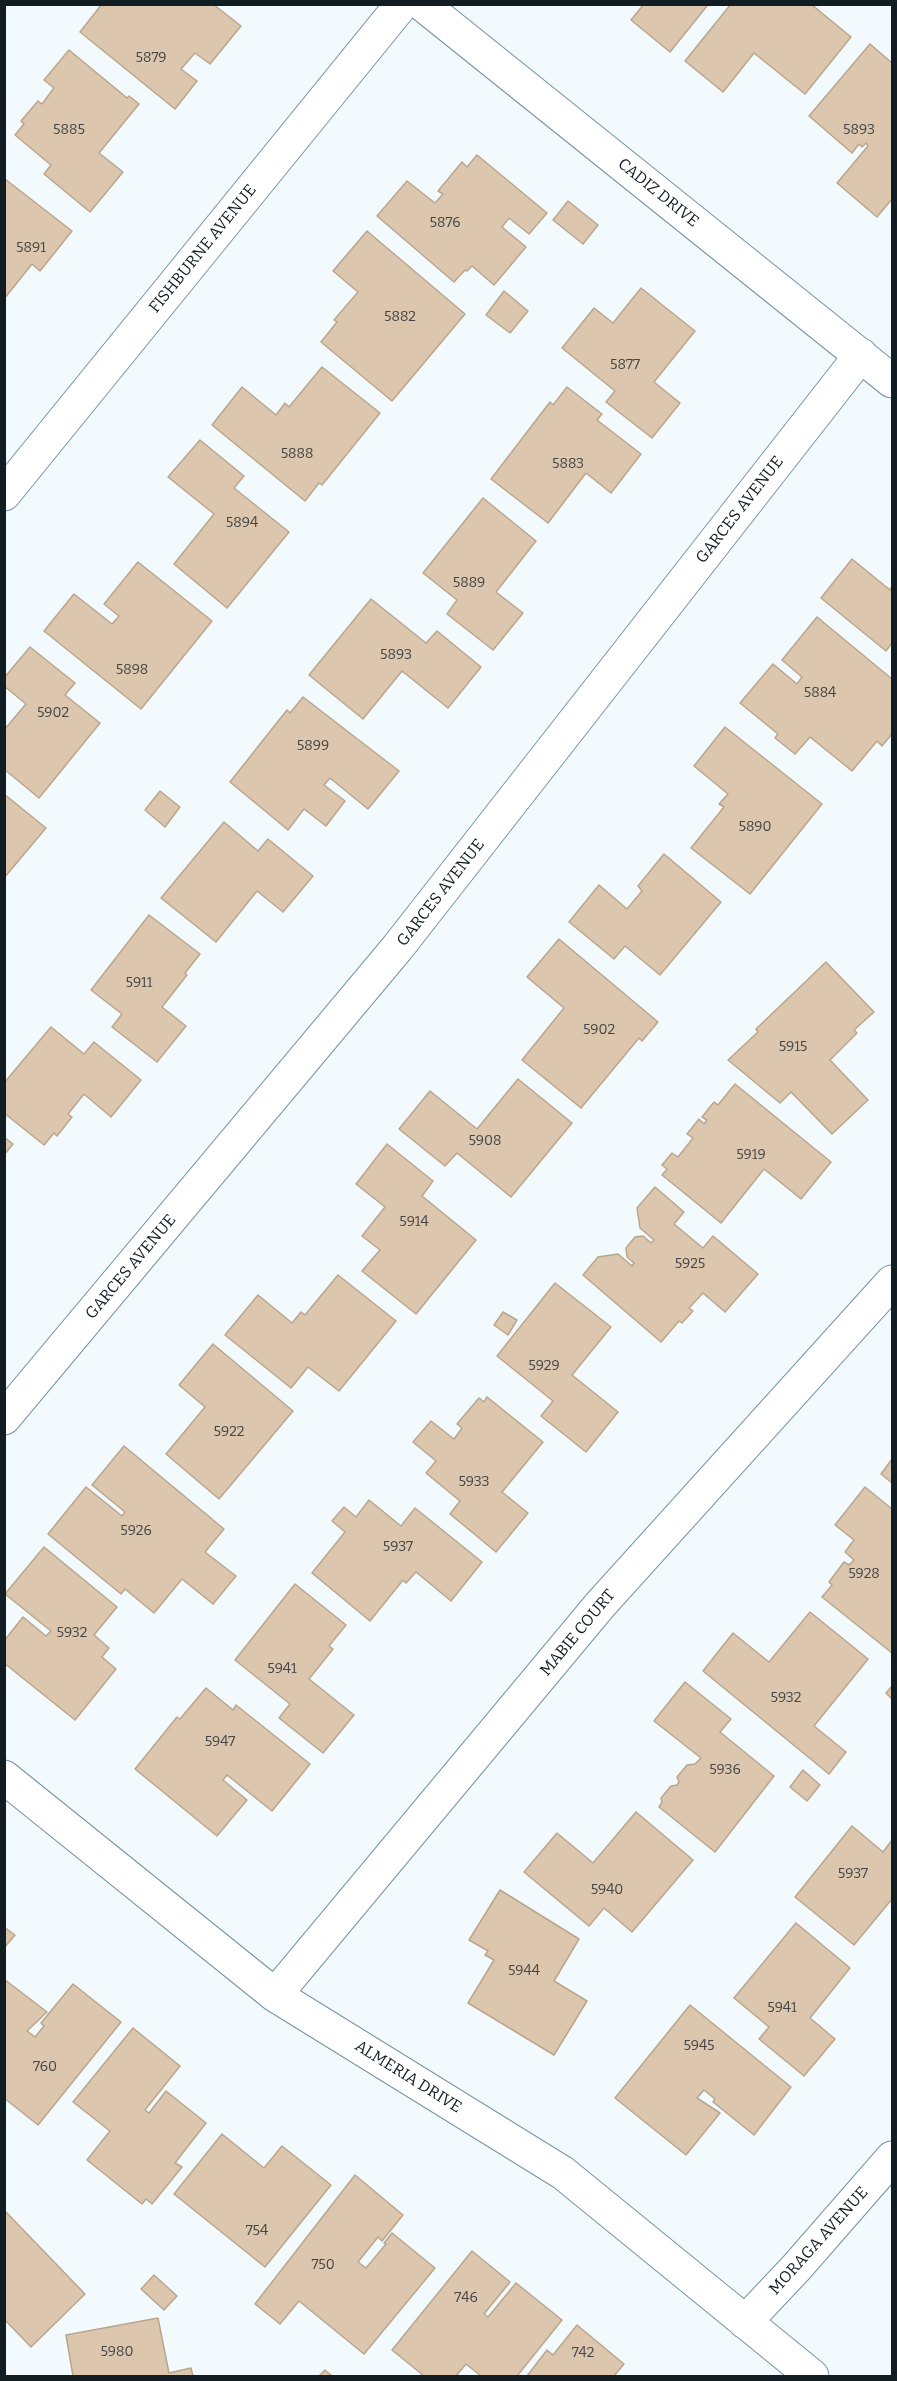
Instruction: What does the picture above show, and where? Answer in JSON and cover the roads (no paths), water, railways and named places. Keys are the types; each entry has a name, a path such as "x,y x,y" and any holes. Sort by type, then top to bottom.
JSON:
{"street":[{"name":"FISHBURNE AVENUE","path":"4,494 402,4"},
{"name":"CADIZ DRIVE","path":"422,4 892,381"},
{"name":"GARCES AVENUE","path":"4,1418 398,947 861,355"},
{"name":"MABIE COURT","path":"275,1995 600,1605 892,1282"},
{"name":"ALMERIA DRIVE","path":"4,1777 275,1995 563,2173 812,2376"},
{"name":"MORAGA AVENUE","path":"745,2322 796,2268 892,2158"}]}
